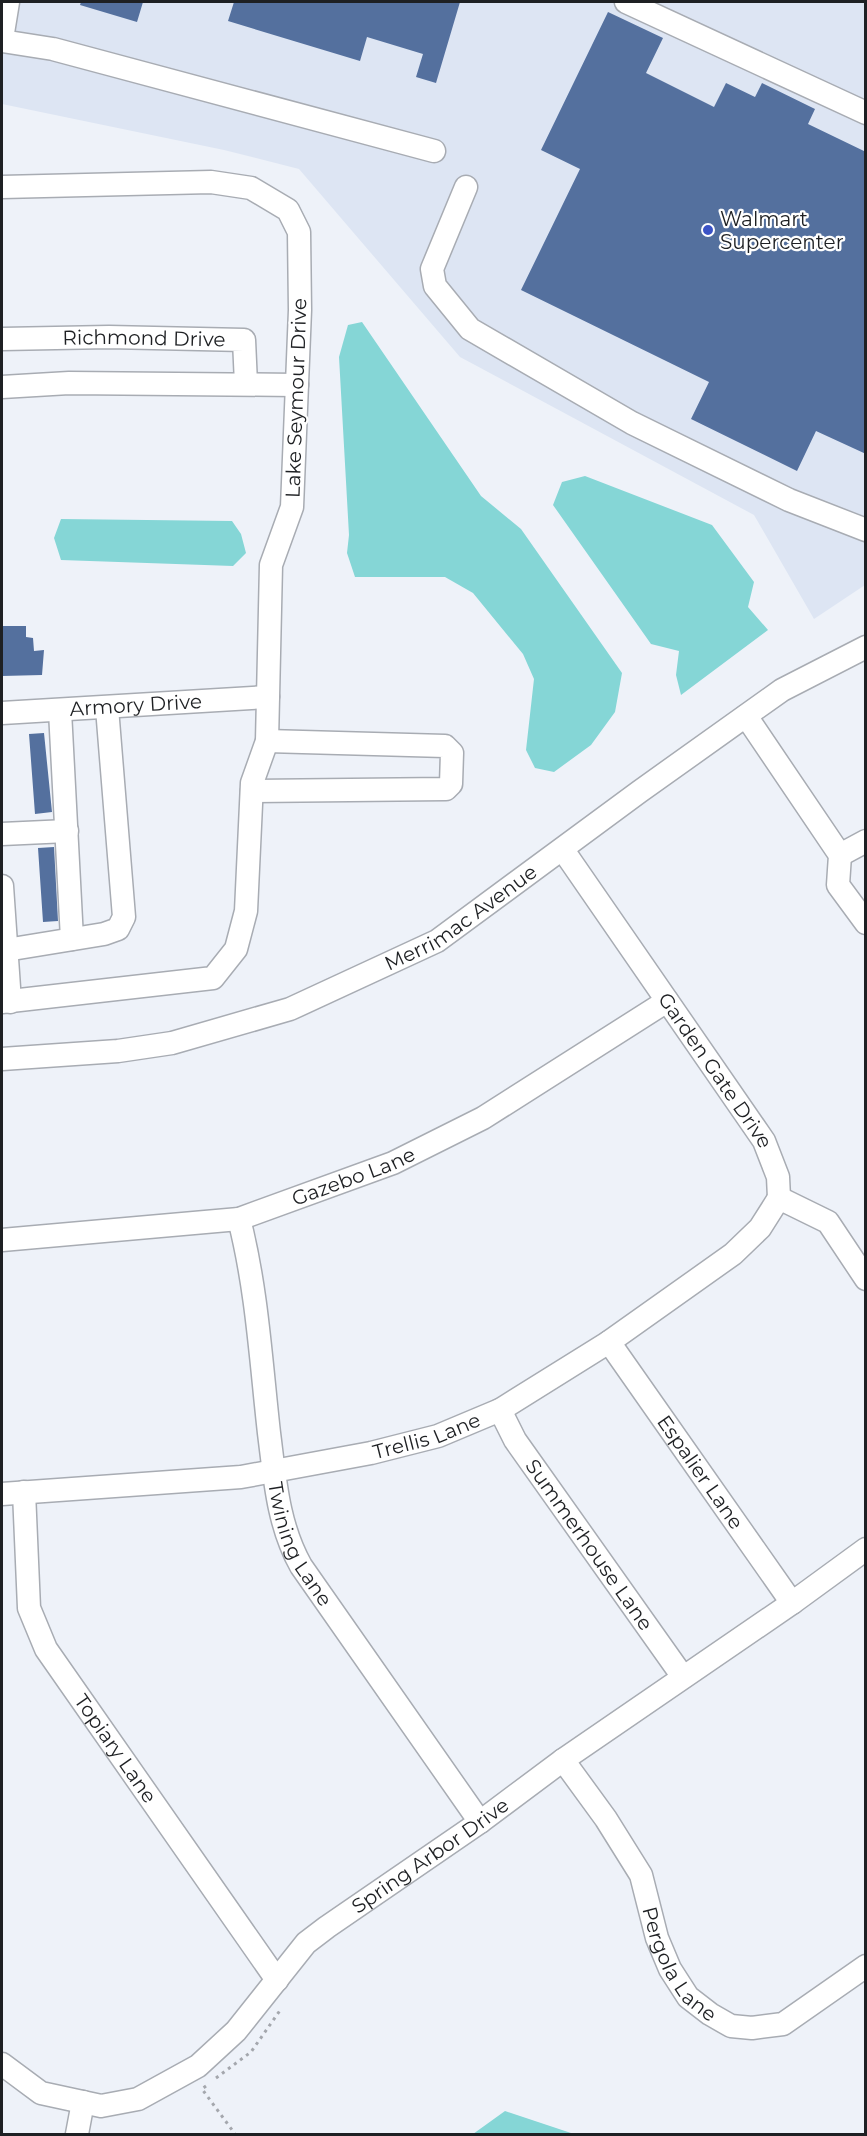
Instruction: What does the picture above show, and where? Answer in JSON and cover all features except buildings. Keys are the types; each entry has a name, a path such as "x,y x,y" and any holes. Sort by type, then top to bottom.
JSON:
{"street":[{"path":"8,2 2,40 53,49 434,150"},
{"path":"626,2 866,113"},
{"name":"Lake Seymour Drive","path":"2,187 211,182 251,188 288,210 299,232 297,385 292,507 271,565 267,741 252,791 246,911 236,949 213,978 6,1002"},
{"path":"466,187 432,269 435,286 470,329 643,428 789,500 866,530"},
{"name":"Richmond Drive","path":"2,339 109,337 244,340 246,384"},
{"path":"2,387 69,383 297,385"},
{"name":"Merrimac Avenue","path":"2,1059 118,1051 172,1043 290,1009 437,941 782,690 866,647"},
{"name":"Armory Drive","path":"2,713 268,697"},
{"path":"6,950 118,929 124,917 107,708"},
{"path":"60,711 72,939"},
{"path":"746,716 840,855 838,885 866,922"},
{"path":"252,791 446,789 451,784 452,753 445,746 267,741"},
{"path":"2,834 67,831"},
{"path":"840,855 866,841"},
{"name":"Garden Gate Drive","path":"563,850 764,1141 778,1177 779,1198"},
{"path":"2,886 6,1002"},
{"name":"Gazebo Lane","path":"2,1240 239,1219 393,1163 473,1124 667,1001"},
{"path":"779,1198 828,1222 866,1279"},
{"name":"Trellis Lane","path":"13,1493 241,1477 371,1454 438,1436 500,1410 609,1342 733,1254 760,1228 779,1198"},
{"name":"Twining Lane","path":"239,1219 249,1257 274,1470 288,1542 301,1566 480,1822"},
{"name":"Espalier Lane","path":"609,1342 792,1603"},
{"name":"Summerhouse Lane","path":"500,1410 515,1440 683,1677"},
{"name":"Topiary Lane","path":"13,1493 29,1608 41,1640 277,1980"},
{"name":"Spring Arbor Drive","path":"5,2073 41,2093 100,2106 138,2100 198,2066 236,2031 306,1943 866,1549"},
{"name":"Pergola Lane","path":"563,1760 606,1819 641,1875 657,1938 670,1969 688,1997 710,2014 731,2026 752,2028 783,2024 866,1966"},
{"path":"77,2134 83,2102"}],"path":[{"path":"235,2134 202,2089 251,2052 285,2002"}],"shaded area":[{"path":"2,2 865,2 865,585 814,619 754,515 460,357 299,169 224,150 2,104"}],"water":[{"path":"362,322 481,496 521,529 622,673 615,712 591,745 554,772 535,768 526,750 534,679 523,654 473,593 445,577 355,577 347,553 349,535 339,357 348,325"},
{"path":"585,476 712,525 754,582 748,607 768,630 681,695 676,675 679,651 651,644 553,505 562,482"},
{"path":"61,519 232,521 241,534 246,553 233,566 61,560 54,538"},
{"path":"505,2111 574,2134 473,2134"}],"place":[{"name":"Walmart Supercenter","path":"708,230"}]}
